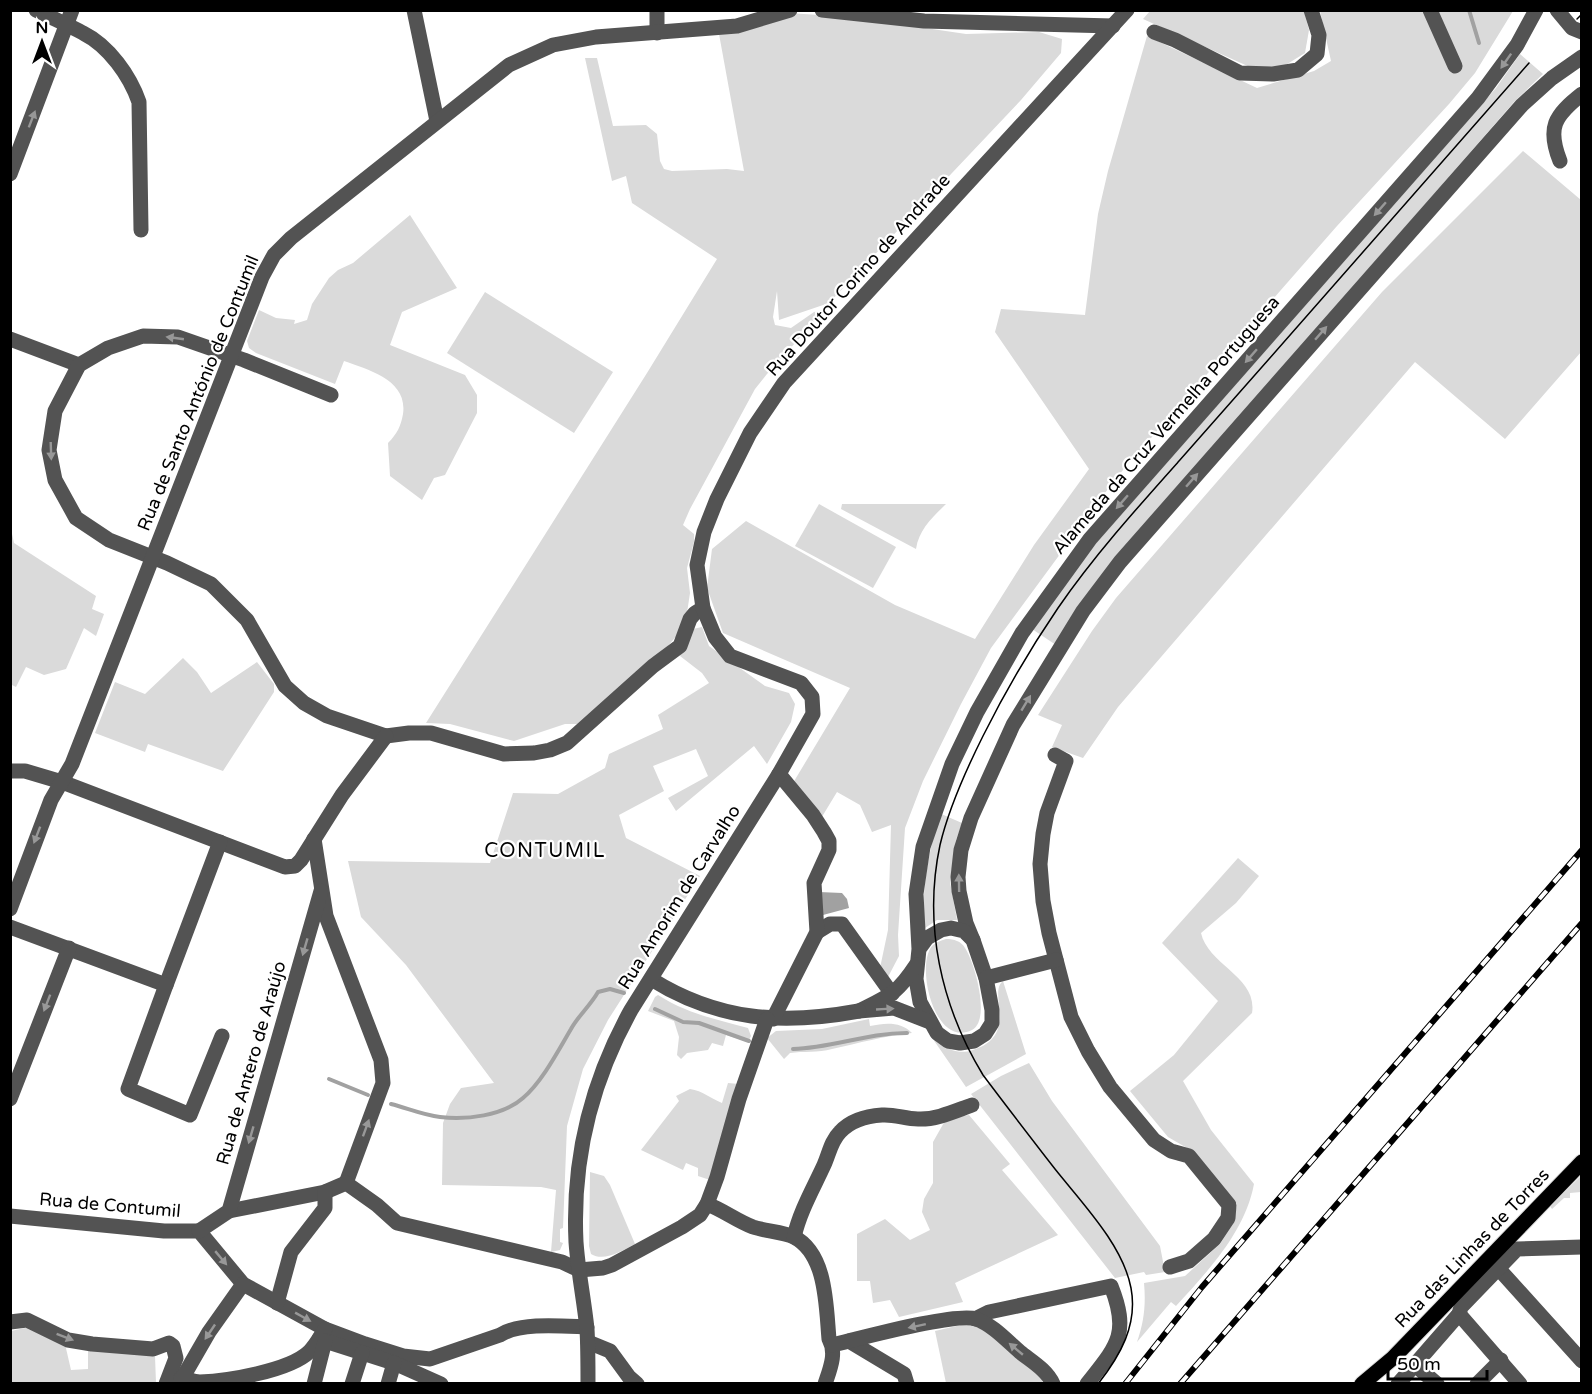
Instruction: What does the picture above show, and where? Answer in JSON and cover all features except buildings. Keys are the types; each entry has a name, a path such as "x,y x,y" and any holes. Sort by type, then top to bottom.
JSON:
{"main road":[{"name":"Rua das Linhas de Torres","path":"1362,1383 1393,1358 1581,1162"}],"street":[{"path":"36,10 70,18 117,63 135,90 139,102 141,230"},
{"path":"657,10 657,33"},
{"name":"Rua de Santo António de Contumil","path":"703,608 690,619 680,646 653,666 567,743 550,750 504,754 431,733 386,736 327,716 304,703 285,686 247,620 211,584 153,556 262,277 274,255 291,238 509,65 553,45 596,37 737,26 789,10"},
{"path":"822,10 924,21 1113,26"},
{"name":"Rua Doutor Corino de Andrade","path":"703,608 697,565 704,532 717,499 750,433 784,382 1127,10"},
{"path":"1154,32 1175,40 1240,73 1273,74 1298,70 1317,54 1319,35 1311,10"},
{"path":"1430,10 1455,66"},
{"path":"1443,40 1444,10"},
{"name":"Alameda da Cruz Vermelha Portuguesa","path":"919,949 916,894 923,847 952,764 965,735 1022,633 1090,539 1478,98 1517,45 1536,10"},
{"path":"1557,10 1572,28 1581,32"},
{"path":"417,11 437,121"},
{"path":"10,174 70,18"},
{"path":"973,940 964,931 951,928 941,930 927,938 919,949 916,979 920,1002 937,1033 948,1041 960,1043 974,1041 985,1034 992,1023 986,978 958,891 961,850 971,818 1005,738 1083,611 1120,562 1522,105 1552,78 1581,57"},
{"path":"1560,161 1553,144 1554,125 1566,106 1581,94"},
{"path":"10,909 51,800 72,764 153,556 109,540 76,518 55,480 49,450 55,411 79,365 108,348 143,336 178,337 231,355 331,395"},
{"path":"10,339 79,365"},
{"name":"Rua Amorim de Carvalho","path":"588,1383 587,1335 579,1270 576,1202 583,1142 591,1103 615,1039 779,774 813,714 812,697 801,683 730,656 715,637 703,608"},
{"path":"10,771 25,771 62,782 285,867 295,866 301,860 342,795 386,736"},
{"path":"1055,755 1066,761 1047,813 1042,834 1040,864 1043,901 1071,1017 1088,1051 1110,1086 1154,1140 1171,1151 1190,1156 1229,1205 1228,1218 1214,1239 1189,1261 1170,1267"},
{"path":"779,774 813,815 828,841 829,850 814,883 817,932"},
{"path":"199,1232 229,1211 325,1192 346,1183 383,1083 381,1060 326,916 314,838"},
{"path":"220,842 128,1089 190,1115 222,1036"},
{"name":"Rua de Antero de Araújo","path":"229,1211 321,891"},
{"path":"346,1183 377,1205 397,1223 562,1262 579,1270 612,1265 682,1227 699,1215 707,1204 745,1082 770,1019 817,932 830,924 842,924 892,994"},
{"path":"10,927 166,985"},
{"path":"10,1100 69,948"},
{"path":"986,978 1056,960"},
{"path":"859,1011 892,994 903,985 916,965"},
{"path":"651,979 705,1006 770,1019 822,1018 859,1011 894,1008 930,1022"},
{"path":"794,1237 798,1219 825,1164 834,1139 849,1124 858,1119 894,1114 921,1120 972,1105"},
{"path":"277,1303 291,1252 325,1208 325,1192"},
{"path":"707,1204 751,1226 794,1237 810,1252 823,1277 829,1339 832,1345 832,1362 825,1383"},
{"name":"Rua de Contumil","path":"10,1216 164,1231 199,1232 243,1284"},
{"path":"1398,1383 1459,1314 1461,1306 1517,1249 1581,1247"},
{"path":"1498,1268 1581,1361"},
{"path":"323,1336 307,1354 242,1378 197,1382 180,1381 209,1332 243,1284 277,1303 323,1336 362,1353 394,1363 432,1381"},
{"path":"832,1345 950,1319 975,1318 989,1312 1111,1286 1120,1319 1119,1336 1116,1344 1087,1383"},
{"path":"1459,1314 1520,1383"},
{"path":"975,1318 989,1326 1044,1372 1053,1383"},
{"path":"10,1322 27,1320 68,1340 92,1344 153,1349 169,1343 173,1346 176,1358 166,1383"},
{"path":"323,1336 403,1356 430,1359 500,1335 507,1330 530,1327 587,1335 610,1351 629,1377 637,1383"},
{"path":"314,1383 323,1336"},
{"path":"849,1341 904,1374 907,1383"},
{"path":"352,1383 362,1353"},
{"path":"1477,1383 1501,1360"},
{"path":"388,1383 394,1363"},
{"path":"1415,1365 1437,1383"}],"shaded area":[{"path":"1150,11 1304,11 1309,30 1305,53 1284,66 1252,68 1143,19"},
{"path":"1320,11 1513,11 1475,73 1449,104 1337,226 1116,478 991,648 923,781 905,828 898,935 899,956 888,977 880,968 888,930 891,825 872,832 860,805 837,792 820,820 793,783 850,688 723,633 707,588 712,549 746,521 895,605 975,639 1034,545 1089,469 995,332 1001,309 1085,315 1098,214 1147,36 1257,88 1314,71 1331,61"},
{"path":"788,13 851,17 966,34 1039,32 1062,39 1061,53 1021,100 829,303 779,320 777,291 773,317 775,325 791,328 814,312 825,310 755,389 690,509 683,525 694,534 687,568 690,593 685,626 661,654 651,658 581,724 565,724 514,741 450,724 426,723 717,259 632,203 626,176 612,181 585,58 597,58 613,126 646,125 657,134 660,161 664,169 744,171 719,34"},
{"path":"1520,54 1543,74 1514,102 1115,560 1056,645 1032,629 1090,550 1496,88"},
{"path":"1523,151 1581,200 1581,352 1505,439 1415,362 1118,707 1083,758 1052,747 1062,725 1038,715 1116,598 1382,292"},
{"path":"410,215 457,288 402,312 390,345 465,375 477,395 477,413 445,475 434,478 422,500 390,476 388,443 398,430 403,414 403,402 393,385 375,373 344,361 335,384 256,353 249,348 247,341 259,310 276,318 295,320 294,324 307,320 312,304 329,278 338,270 353,263"},
{"path":"485,292 613,372 574,433 447,353"},
{"path":"819,504 896,547 873,588 795,546"},
{"path":"842,504 946,504 923,529 916,549 841,509"},
{"path":"11,529 14,543 96,596 92,609 104,614 96,636 84,628 66,669 44,675 26,667 16,687 10,684"},
{"path":"702,627 709,646 765,686 789,693 795,704 791,722 767,764 754,746 676,811 668,798 708,776 696,749 653,766 664,791 619,815 626,838 700,876 608,1020 583,1069 567,1126 563,1228 560,1229 560,1242 563,1243 560,1250 551,1252 556,1190 541,1187 442,1185 443,1123 450,1104 461,1088 494,1083 406,965 361,917 348,861 490,863 513,793 558,794 605,768 609,754 663,729 658,715 709,683 702,673 680,656 693,629"},
{"path":"183,658 197,672 211,693 257,662 274,684 274,692 223,771 148,744 145,752 95,733 115,682 145,694"},
{"path":"939,813 962,823 956,840 950,882 957,920 937,920 925,928 925,885"},
{"path":"1238,858 1259,876 1236,903 1201,933 1205,944 1213,954 1248,990 1252,1001 1252,1013 1183,1081 1211,1130 1254,1184 1243,1218 1224,1250 1176,1306 1171,1302 1137,1342 1144,1313 1144,1283 1185,1276 1220,1244 1233,1224 1237,1204 1194,1152 1168,1137 1130,1091 1174,1055 1218,1001 1162,943"},
{"path":"819,892 842,893 847,899 849,908 823,915"},
{"path":"946,939 957,941 969,955 977,978 981,1004 978,1024 972,1030 959,1033 948,1028 939,1019 928,990 926,974 930,949"},
{"path":"1003,981 1026,1054 966,1087 926,1029 947,1047 959,1052 973,1050 987,1043 995,1035 999,1025 998,995"},
{"path":"658,995 691,1011 748,1028 751,1036 748,1042 726,1035 723,1046 712,1043 708,1050 687,1053 681,1059 677,1055 679,1037 674,1021 648,1011"},
{"path":"869,1019 870,1026 897,1025 912,1033 827,1050 790,1053 784,1059 767,1038 776,1031 822,1029"},
{"path":"1029,1063 1052,1101 1160,1246 1165,1272 1146,1275 1144,1272 1115,1278 971,1094"},
{"path":"728,1083 739,1084 710,1180 698,1176 698,1168 686,1163 683,1170 641,1150 679,1101 676,1096 690,1089 722,1103"},
{"path":"969,1115 1010,1164 1002,1170 1058,1235 955,1283 963,1302 899,1317 890,1300 873,1303 870,1281 857,1281 857,1234 885,1219 910,1240 930,1230 922,1212 924,1199 933,1183 933,1142 946,1119"},
{"path":"590,1172 604,1176 610,1185 635,1244 602,1257 591,1254 589,1246"},
{"path":"1581,1176 1581,1192 1570,1193 1570,1198 1564,1198 1552,1209 1550,1206"},
{"path":"965,1324 983,1329 1040,1375 1043,1383 946,1383 935,1331"},
{"path":"30,1327 65,1344 71,1370 88,1369 88,1347 155,1356 156,1383 11,1384 11,1331"}],"waterway":[{"path":"1469,10 1479,43"},
{"path":"391,1104 427,1115 450,1118 472,1117 505,1109 523,1098 537,1084 574,1024 598,992 610,989 624,993"},
{"path":"655,1009 683,1022 699,1023 749,1041"},
{"path":"793,1049 878,1035 907,1033"},
{"path":"329,1079 368,1095"}],"tram line":[{"path":"1577,19 1582,14"},
{"path":"1098,1384 1120,1351 1129,1327 1132,1302 1127,1272 1111,1240 983,1075 956,1021 946,993 935,935 935,875 948,817 970,762 1009,687 1048,623 1086,570 1147,496 1529,63"}],"railway":[{"path":"1125,1384 1202,1287 1582,850"},
{"path":"1180,1384 1582,923"}],"district":[{"name":"CONTUMIL","path":"545,851"}]}
